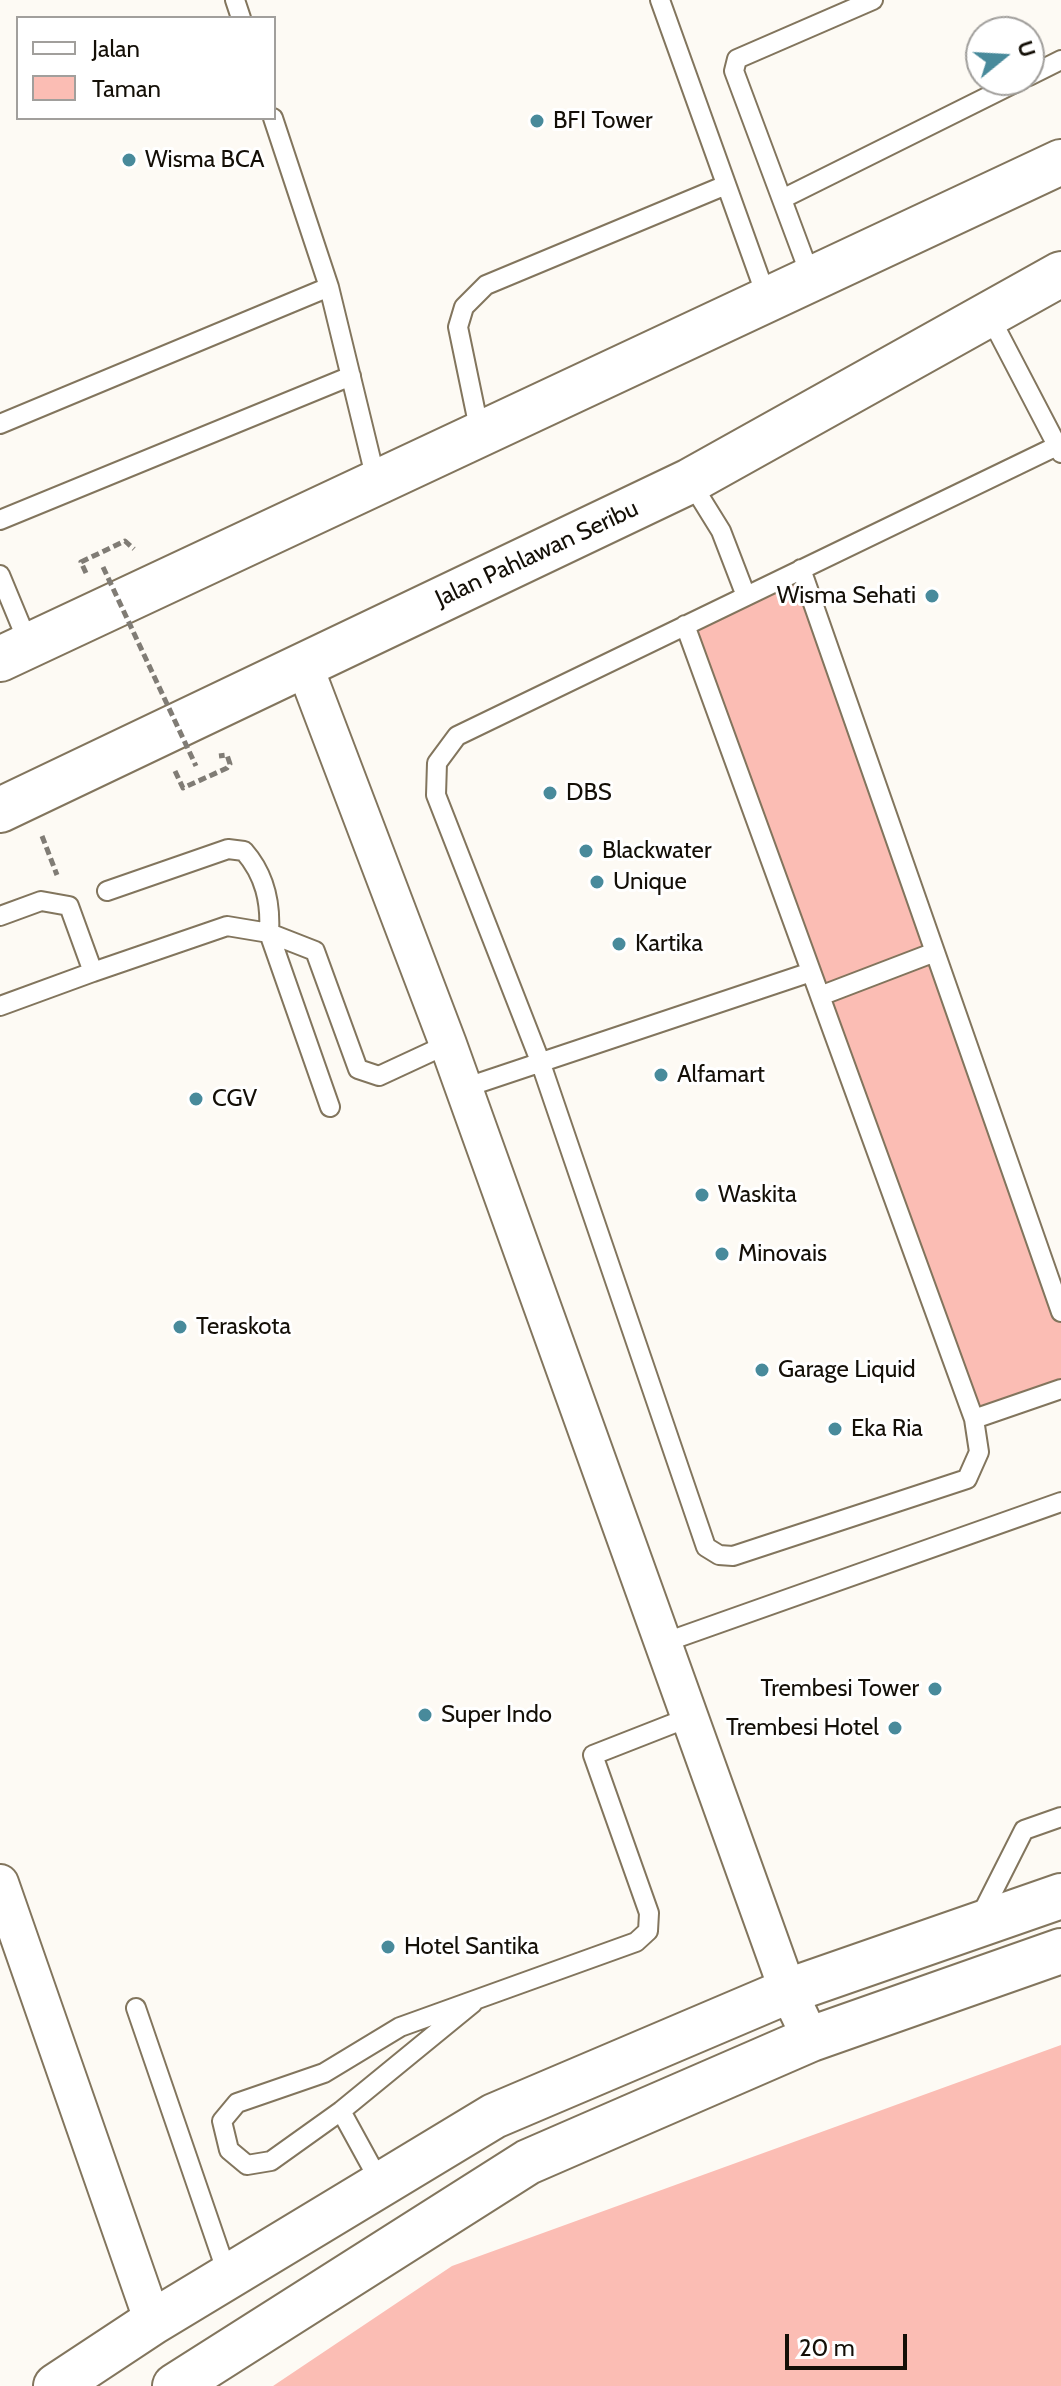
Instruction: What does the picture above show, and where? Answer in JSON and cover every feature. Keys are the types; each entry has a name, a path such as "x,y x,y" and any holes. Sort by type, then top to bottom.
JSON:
{"main road":[{"path":"15,652 376,480 768,301 1061,162"},
{"name":"Jalan Pahlawan Seribu","path":"14,804 690,481 1061,274"},
{"path":"56,2386 153,2322 494,2116 788,1991 1061,1896"},
{"path":"175,2386 528,2162 811,2039 1061,1951"}],"street":[{"path":"304,665 448,1044 788,1991 811,2039"},
{"path":"0,1883 153,2322"}],"lane":[{"path":"660,0 768,301"},
{"path":"812,280 736,84 737,59 873,0"},
{"path":"782,199 989,96"},
{"path":"274,120 329,287 376,480"},
{"path":"480,433 458,327 464,307 486,285 726,185"},
{"path":"0,424 329,287"},
{"path":"685,625 974,1419 979,1452 967,1479 733,1556 719,1555 706,1547 540,1061 436,795 437,763 457,736 685,625 801,569 1060,447 989,315"},
{"path":"0,520 351,376"},
{"path":"690,481 721,531 746,596"},
{"path":"801,569 1061,1312"},
{"path":"0,575 15,652"},
{"path":"107,891 228,849 244,851 255,864 271,906 269,933 330,1107"},
{"path":"0,916 41,901 69,906 93,972"},
{"path":"0,1006 227,926 269,933 315,951 358,1069 379,1076 448,1044"},
{"path":"820,996 935,952"},
{"path":"464,1088 811,972"},
{"path":"974,1419 1061,1389"},
{"path":"663,1643 1061,1502"},
{"path":"473,2003 341,2111 271,2161 247,2165 229,2150 222,2121 237,2103 324,2073 400,2027 636,1942 648,1931 649,1913 593,1755 690,1717"},
{"path":"975,1927 1024,1830 1061,1817"},
{"path":"136,2008 228,2276"},
{"path":"341,2111 381,2184"}],"path":[{"path":"89,558 125,541 135,551 131,555"},
{"path":"117,561 103,567 196,766 227,755 230,764 191,784"},
{"path":"14,804 69,906"}],"green space":[{"path":"801,569 1061,1312 1061,1389 974,1419 685,625"},
{"path":"1061,2045 1061,2386 273,2386 452,2266"}],"place":[{"name":"BFI Tower","path":"537,121"},
{"name":"Wisma BCA","path":"129,160"},
{"name":"Wisma Sehati","path":"932,596"},
{"name":"DBS","path":"550,793"},
{"name":"Blackwater","path":"586,851"},
{"name":"Unique","path":"597,882"},
{"name":"Kartika","path":"619,944"},
{"name":"Alfamart","path":"661,1075"},
{"name":"CGV","path":"196,1099"},
{"name":"Waskita","path":"702,1195"},
{"name":"Minovais","path":"722,1254"},
{"name":"Teraskota","path":"180,1327"},
{"name":"Garage Liquid","path":"762,1370"},
{"name":"Eka Ria","path":"835,1429"},
{"name":"Trembesi Tower","path":"935,1689"},
{"name":"Super Indo","path":"425,1715"},
{"name":"Trembesi Hotel","path":"895,1728"},
{"name":"Hotel Santika","path":"388,1947"}]}
